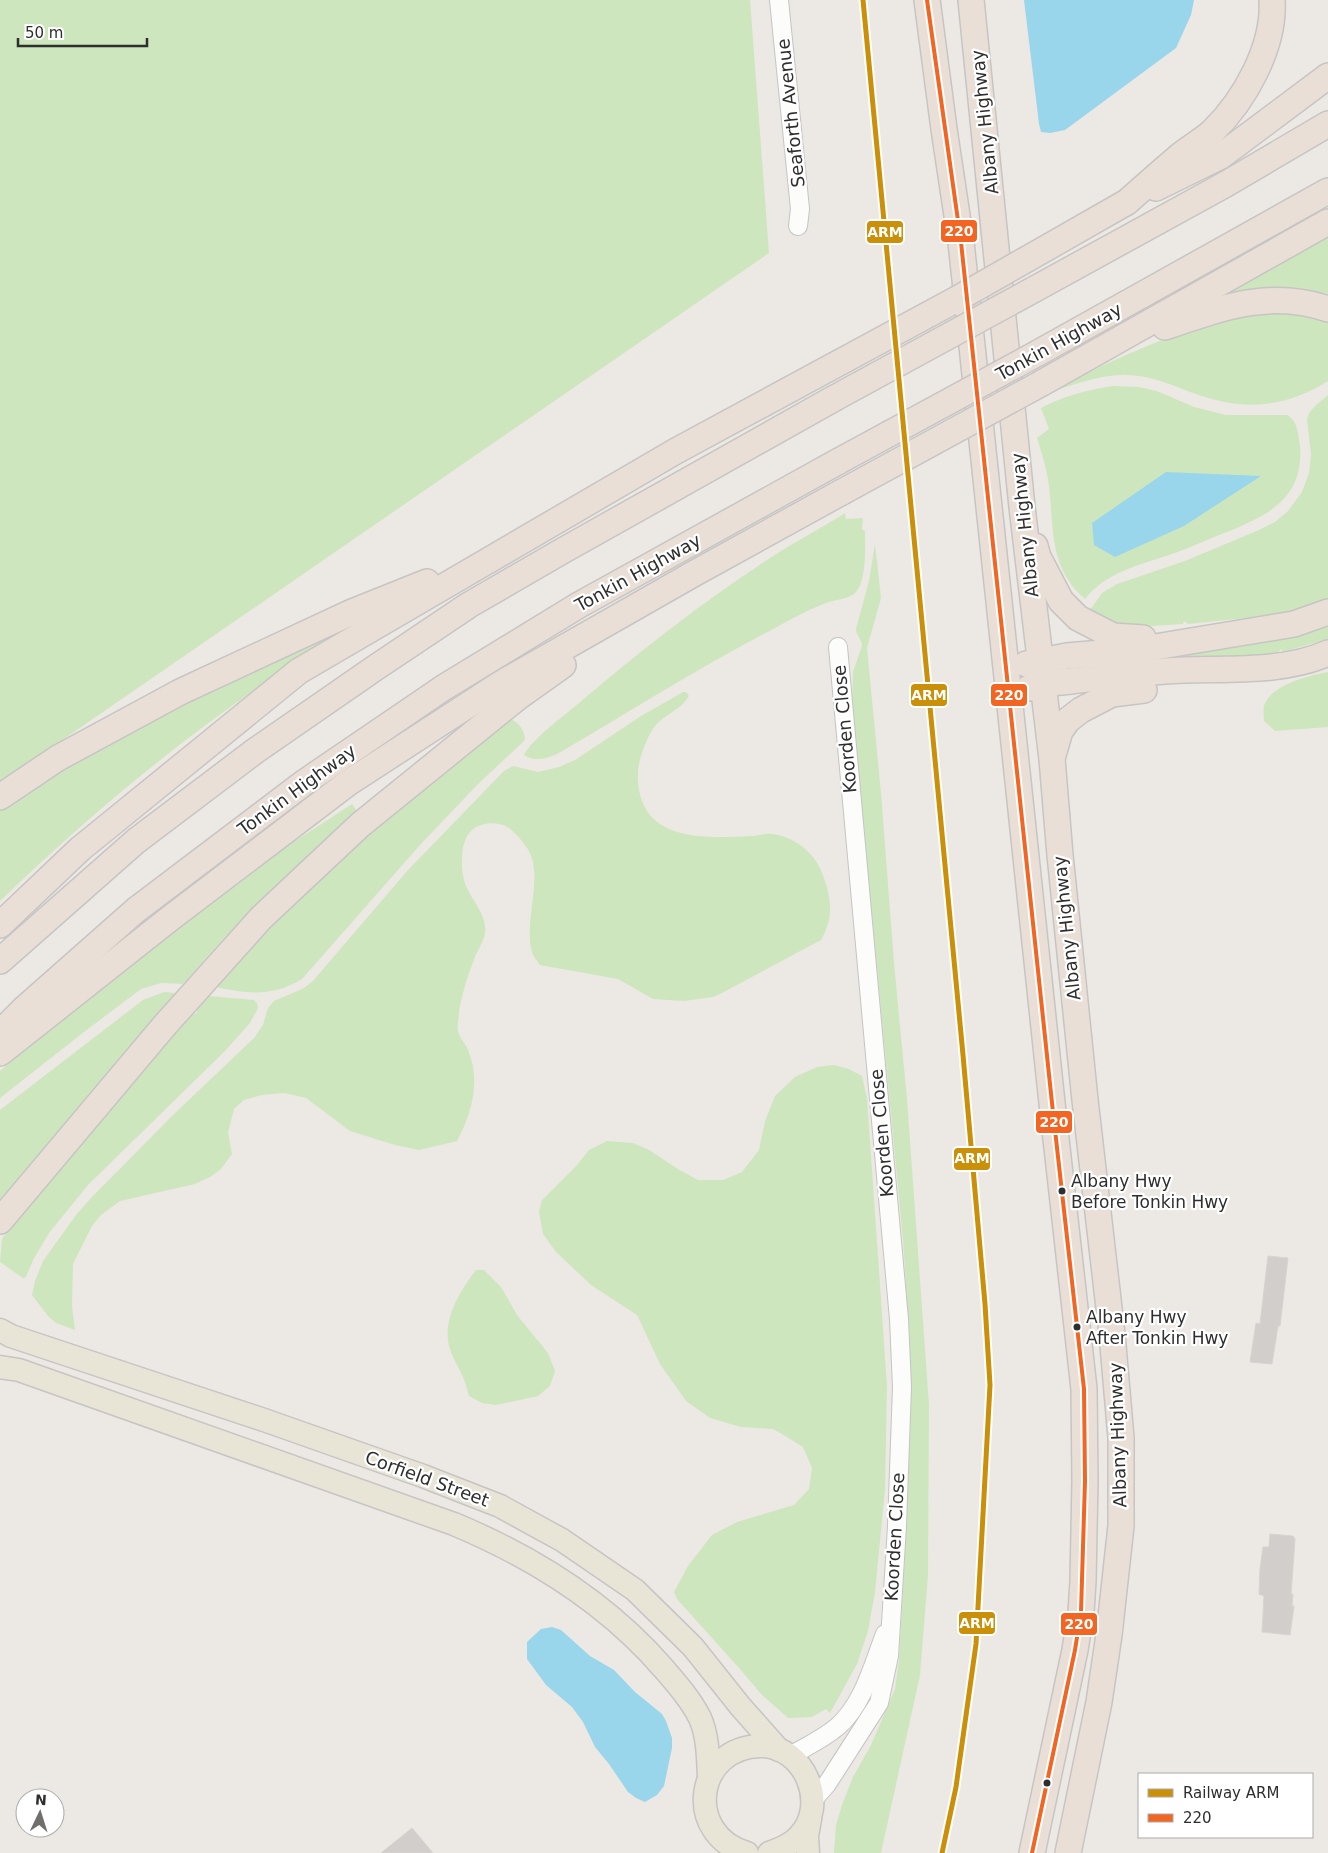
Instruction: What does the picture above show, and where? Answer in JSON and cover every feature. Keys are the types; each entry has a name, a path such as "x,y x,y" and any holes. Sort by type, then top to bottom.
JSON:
{"highway":[{"name":"Albany Highway","path":"928,0 944,129 961,242 1073,1288 1084,1407 1085,1506 1081,1612 1075,1650 1032,1853"},
{"name":"Albany Highway","path":"972,0 1022,507 1052,759 1085,1100 1118,1385 1121,1446 1121,1526 1109,1635 1099,1702 1068,1853"},
{"path":"1127,202 1182,154 1212,132 1238,100 1256,72 1269,37 1272,0"},
{"path":"0,925 80,849 299,671 676,450 957,299 1127,202 1221,156 1328,76"},
{"path":"0,961 136,841 255,751 477,600 833,399 1226,184 1328,124"},
{"name":"Tonkin Highway","path":"0,1032 136,910 304,782 443,688 579,605 1328,191"},
{"path":"0,1053 161,925 348,783 502,684 695,573 1111,345 1328,222"},
{"path":"1111,345 1205,314 1256,301 1308,302 1328,309"},
{"path":"1022,507 1038,557 1061,601 1078,618 1113,636 1186,641"},
{"path":"0,797 58,758 180,692 352,612 506,550"},
{"path":"0,1221 165,1025 262,918 360,825 518,697 695,573"},
{"path":"1009,692 1067,656 1137,650 1294,624 1328,612"},
{"path":"1006,667 1042,673 1250,669 1279,666 1328,653"},
{"path":"1052,759 1060,732 1068,720 1081,710 1112,694 1187,684 1250,669"}],"main road":[{"name":"Corfield Street","path":"0,1330 11,1336 329,1443 464,1491 508,1510 562,1540 635,1590 694,1647 740,1706 784,1753 805,1772 811,1785 812,1809"},
{"name":"Corfield Street","path":"0,1367 19,1370 454,1524 502,1546 568,1584 616,1621 655,1658 681,1688 700,1718 708,1744 709,1777 705,1788 704,1800 706,1814 711,1827 728,1846 747,1853"},
{"path":"709,1777 718,1764 731,1753 747,1747 763,1746 784,1753"},
{"path":"769,1853 785,1847 800,1836 812,1809"},
{"path":"808,1853 807,1836 812,1809"}],"street":[{"name":"Seaforth Avenue","path":"780,0 800,209 798,226"},
{"name":"Koorden Close","path":"812,1809 880,1703 889,1656 897,1526 901,1405 899,1319 838,647"},
{"name":"Koorden Close","path":"784,1753 836,1728 847,1717 865,1686 891,1620"}],"green space":[{"path":"0,0 750,0 769,253 0,783"},
{"path":"1328,235 1328,294 1301,289 1276,288 1201,305"},
{"path":"1240,313 1307,313 1328,322 1328,381 1295,397 1262,404 1228,403 1153,379 1128,375 1097,378 1057,390 1070,381 1105,364 1162,340"},
{"path":"1113,386 1139,387 1157,391 1194,407 1226,415 1287,415 1297,428 1300,445 1300,463 1297,477 1291,490 1272,509 1260,517 1182,550 1115,575 1094,589 1085,599 1073,587 1059,561 1053,533 1048,480 1037,438 1049,429 1041,408 1076,394"},
{"path":"1328,395 1328,600 1290,612 1266,616 1261,615 1260,617 1188,624 1184,621 1183,624 1136,627 1134,624 1116,625 1088,613 1102,593 1117,584 1185,561 1259,530 1275,522 1288,511 1302,492 1309,473 1311,454 1307,420 1309,413"},
{"path":"845,513 846,519 863,518 862,529 865,531 862,581 855,593 793,618 692,674 557,754 540,759 524,755 549,728 671,628 742,576"},
{"path":"875,544 881,598 867,648 907,1099 929,1405 928,1575 920,1675 881,1853 834,1853 836,1825 842,1805 853,1777 871,1745 895,1689 899,1660 907,1519 905,1384 910,1348 903,1240 852,705 853,672 862,646 856,629 869,581"},
{"path":"377,610 241,699 169,753 100,810 0,901 0,805 133,728"},
{"path":"1328,620 1328,639 1286,651 1281,649 1278,652 1246,657 1077,670 1076,663"},
{"path":"1328,672 1328,727 1275,731 1264,721 1264,706 1274,692 1292,682"},
{"path":"686,692 689,696 686,701 655,726 648,737 641,756 638,768 638,786 641,798 648,812 658,823 671,830 686,834 719,837 772,834 790,839 805,848 821,870 830,903 828,925 821,940 720,994 713,997 684,1001 653,999 618,979 540,965 533,954 530,940 534,871 532,859 527,848 515,833 503,825 491,823 477,827 471,831 464,843 462,867 467,888 484,921 485,933 468,977 459,1012 458,1032 472,1061 474,1085 467,1119 457,1141 419,1150 395,1145 350,1131 306,1098 284,1093 262,1095 244,1100 234,1109 228,1133 232,1154 221,1169 195,1184 120,1201 101,1215 92,1226 73,1264 72,1307 75,1330 56,1323 48,1316 32,1295 35,1281 43,1261 76,1215 173,1115 254,1038 263,1025 268,1008 274,1001 302,989 312,982 408,870 504,771 513,766 538,772 559,767 575,760 641,716"},
{"path":"508,718 518,723 522,729 525,739 522,743 478,784 420,845 302,979 281,989 260,992 216,987 308,883"},
{"path":"352,804 357,811 225,937 183,984 161,983 141,989 0,1098 0,1071 92,991 263,862"},
{"path":"164,992 175,993 0,1206 0,1110 143,1000"},
{"path":"209,996 254,1000 258,1008 250,1023 224,1052 88,1185 49,1233 33,1260 26,1277 23,1278 0,1262 2,1239 11,1224 150,1059 193,1014 197,1013 197,1008"},
{"path":"834,1065 849,1069 862,1076 867,1098 887,1386 885,1490 875,1592 868,1631 857,1664 830,1713 826,1709 812,1717 788,1718 762,1695 677,1599 674,1592 688,1566 712,1535 737,1522 794,1505 809,1489 812,1468 803,1447 773,1429 741,1427 710,1418 686,1401 660,1364 637,1315 591,1285 556,1252 543,1234 539,1212 542,1200 577,1165 589,1150 607,1141 633,1143 649,1150 698,1180 723,1180 742,1172 759,1150 765,1121 775,1096 795,1077 817,1067"},
{"path":"476,1270 484,1270 501,1287 517,1315 548,1353 555,1371 550,1386 538,1396 496,1405 482,1403 469,1396 464,1379 450,1349 448,1328 458,1297"}],"water":[{"path":"1024,0 1194,0 1191,15 1176,48 1065,130 1050,133 1041,132 1039,124"},
{"path":"1166,472 1261,476 1184,526 1115,557 1094,545 1092,523"},
{"path":"552,1627 561,1630 590,1656 614,1670 635,1692 662,1714 666,1721 672,1738 672,1748 664,1786 657,1795 645,1802 628,1792 595,1747 583,1722 572,1707 546,1685 527,1659 527,1642 541,1629"}],"building":[{"path":"1268,1256 1288,1258 1280,1326 1278,1326 1272,1364 1250,1362 1256,1323 1260,1324"},
{"path":"1270,1534 1293,1536 1295,1539 1291,1594 1293,1594 1292,1606 1294,1606 1290,1635 1262,1632 1264,1596 1259,1594 1260,1569 1263,1547 1269,1547"},
{"path":"412,1828 433,1853 381,1853"}],"rail line":[{"name":"ARM","path":"863,0 963,1055 985,1304 990,1385 976,1644 956,1787 942,1853"}],"transit line":[{"name":"220","path":"927,0 961,242 1084,1389 1085,1481 1081,1612 1075,1650 1032,1853"}],"place":[{"name":"Albany Hwy Before Tonkin Hwy","path":"1062,1191"},
{"name":"Albany Hwy After Tonkin Hwy","path":"1077,1327"}]}
